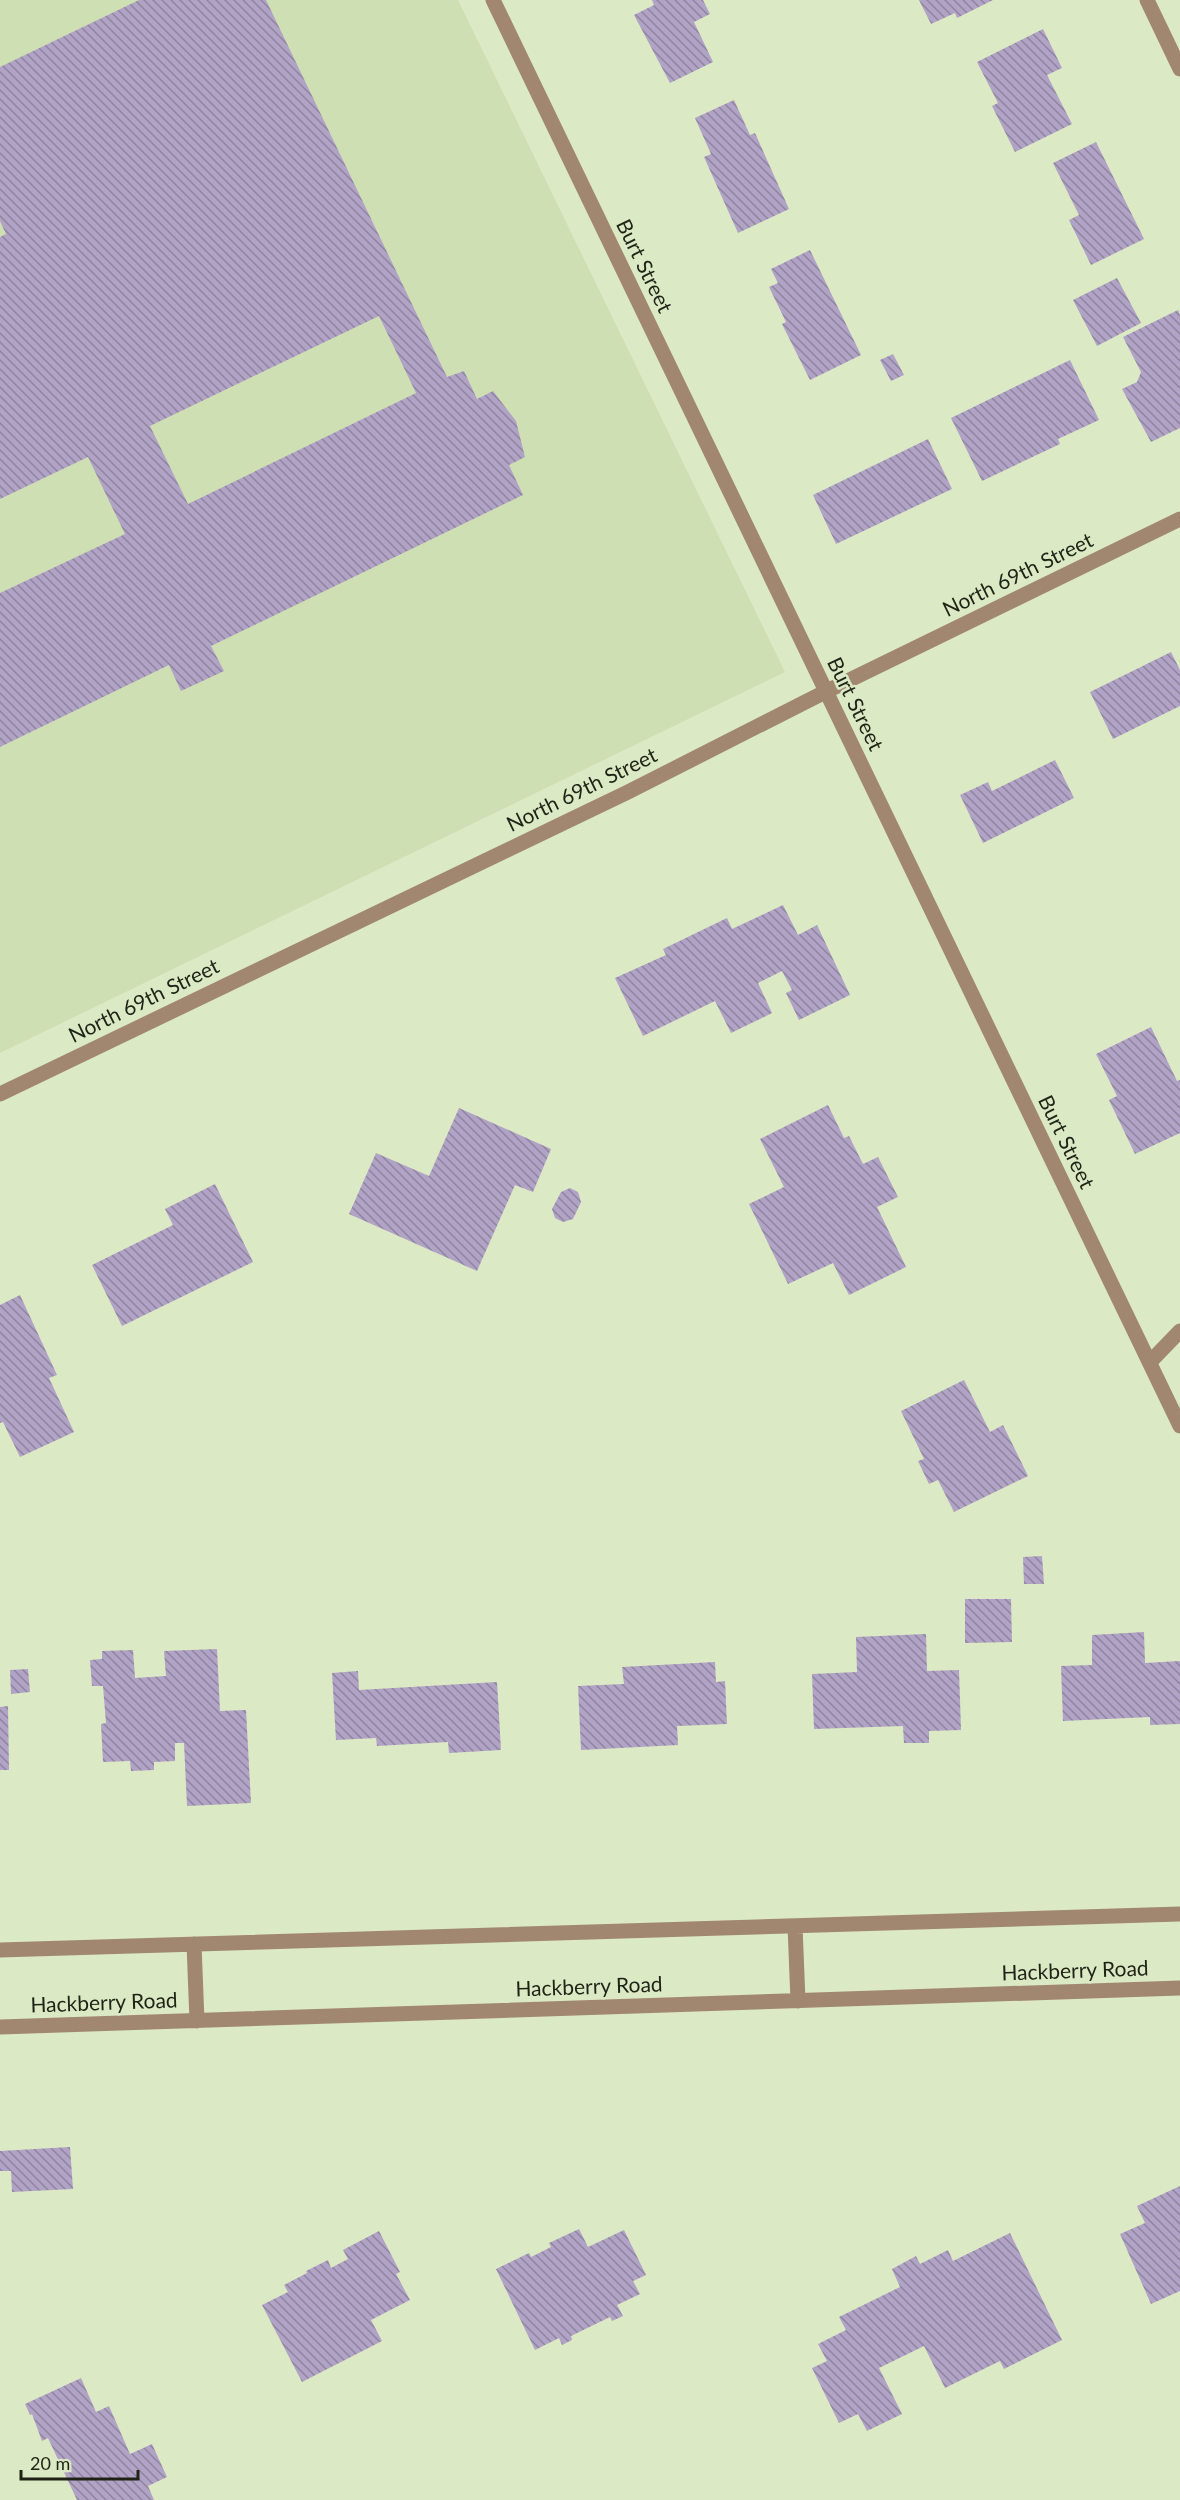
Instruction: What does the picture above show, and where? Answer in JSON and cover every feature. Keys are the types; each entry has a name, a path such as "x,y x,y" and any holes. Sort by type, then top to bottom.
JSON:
{"street":[{"name":"Burt Street","path":"493,0 1180,1426"},
{"path":"1147,0 1180,69"},
{"name":"North 69th Street","path":"0,1094 628,792 825,692 1180,519"},
{"path":"1150,1362 1180,1331"},
{"path":"0,1950 1180,1914"},
{"path":"795,1926 798,2001"},
{"path":"194,1944 197,2021"},
{"name":"Hackberry Road","path":"0,2026 1180,1988"}],"shaded area":[{"path":"0,0 458,0 785,672 0,1053"}],"building":[{"path":"139,0 266,0 447,377 464,371 477,399 493,391 516,421 525,457 509,465 523,495 211,646 224,671 181,691 169,665 0,747 0,593 125,534 88,457 0,499 0,237 6,234 0,221 0,67","holes":["379,316 416,393 188,504 150,426"]},
{"path":"652,0 703,0 710,14 694,22 713,62 670,83 634,15 654,5"},
{"path":"919,0 993,0 957,18 955,13 931,24"},
{"path":"1043,29 1062,68 1047,75 1072,124 1015,152 992,106 998,103 977,62"},
{"path":"734,100 750,135 755,133 789,209 738,233 704,157 711,154 695,118"},
{"path":"1096,142 1144,239 1091,265 1069,220 1079,215 1053,163"},
{"path":"810,250 861,355 810,380 782,324 786,322 769,287 778,283 771,269"},
{"path":"1117,278 1141,323 1097,346 1073,300"},
{"path":"1178,310 1180,315 1180,428 1151,442 1122,389 1137,382 1141,372 1123,337"},
{"path":"893,354 904,375 891,381 880,360"},
{"path":"1070,360 1099,420 1058,439 1060,444 982,481 951,418"},
{"path":"928,439 952,489 836,544 813,495"},
{"path":"1171,652 1180,670 1180,706 1113,739 1090,692"},
{"path":"1055,760 1074,798 983,843 960,795 988,782 992,791"},
{"path":"783,905 798,935 817,925 850,995 799,1020 786,993 792,990 782,971 758,983 772,1013 731,1033 715,1001 643,1036 615,978 666,955 663,949 727,918 732,929"},
{"path":"1151,1027 1177,1081 1180,1080 1180,1133 1135,1154 1109,1100 1117,1096 1096,1054"},
{"path":"828,1105 844,1138 849,1136 863,1164 878,1157 898,1197 877,1207 906,1267 849,1295 833,1263 788,1284 749,1204 784,1187 760,1139"},
{"path":"459,1108 551,1149 533,1192 515,1185 477,1271 349,1214 376,1153 429,1176"},
{"path":"215,1184 253,1262 122,1326 92,1265 173,1225 165,1209"},
{"path":"570,1188 578,1192 581,1202 573,1219 563,1222 555,1218 552,1209 561,1192"},
{"path":"20,1295 57,1375 49,1378 74,1432 20,1457 3,1422 0,1423 0,1305"},
{"path":"964,1380 990,1432 1003,1425 1028,1476 954,1512 938,1480 929,1484 918,1461 924,1459 901,1411"},
{"path":"1042,1556 1044,1584 1024,1584 1023,1557"},
{"path":"965,1599 1011,1599 1012,1642 965,1643"},
{"path":"1144,1632 1145,1663 1180,1661 1180,1724 1150,1725 1150,1717 1063,1721 1061,1666 1092,1665 1092,1635"},
{"path":"926,1634 927,1671 959,1670 961,1730 929,1731 929,1743 904,1743 903,1726 814,1729 812,1674 857,1672 856,1637"},
{"path":"217,1649 220,1711 246,1710 251,1803 187,1806 184,1743 175,1743 175,1761 154,1762 154,1770 131,1771 130,1761 103,1762 101,1724 106,1723 103,1686 92,1686 90,1660 102,1659 102,1651 133,1650 135,1678 166,1676 164,1651"},
{"path":"715,1662 716,1682 725,1681 727,1724 677,1726 678,1745 581,1750 578,1686 624,1684 622,1667"},
{"path":"28,1669 30,1692 11,1694 10,1670"},
{"path":"358,1671 359,1690 497,1682 501,1750 449,1753 448,1742 377,1746 376,1738 336,1740 332,1673"},
{"path":"8,1706 9,1770 0,1770 0,1707"},
{"path":"70,2147 73,2189 12,2192 11,2171 0,2171 0,2151"},
{"path":"1180,2186 1180,2291 1151,2304 1120,2234 1145,2223 1137,2206"},
{"path":"579,2229 588,2247 624,2230 646,2275 633,2281 640,2294 617,2305 623,2316 612,2321 610,2317 571,2336 572,2340 562,2345 559,2338 535,2350 496,2269 529,2253 531,2257 551,2247 549,2243"},
{"path":"379,2231 400,2272 396,2274 410,2300 371,2320 382,2341 302,2382 262,2305 288,2292 284,2285 307,2273 306,2271 328,2260 331,2268 348,2259 343,2250"},
{"path":"1010,2233 1062,2340 1004,2369 1000,2361 945,2388 924,2346 879,2368 902,2414 867,2431 858,2414 839,2423 812,2368 827,2361 818,2344 846,2330 839,2317 900,2287 892,2269 916,2256 920,2264 948,2250 953,2261"},
{"path":"81,2378 96,2412 109,2406 130,2454 152,2444 167,2477 148,2486 154,2500 77,2500 48,2438 42,2441 32,2414 30,2415 25,2404"}]}
